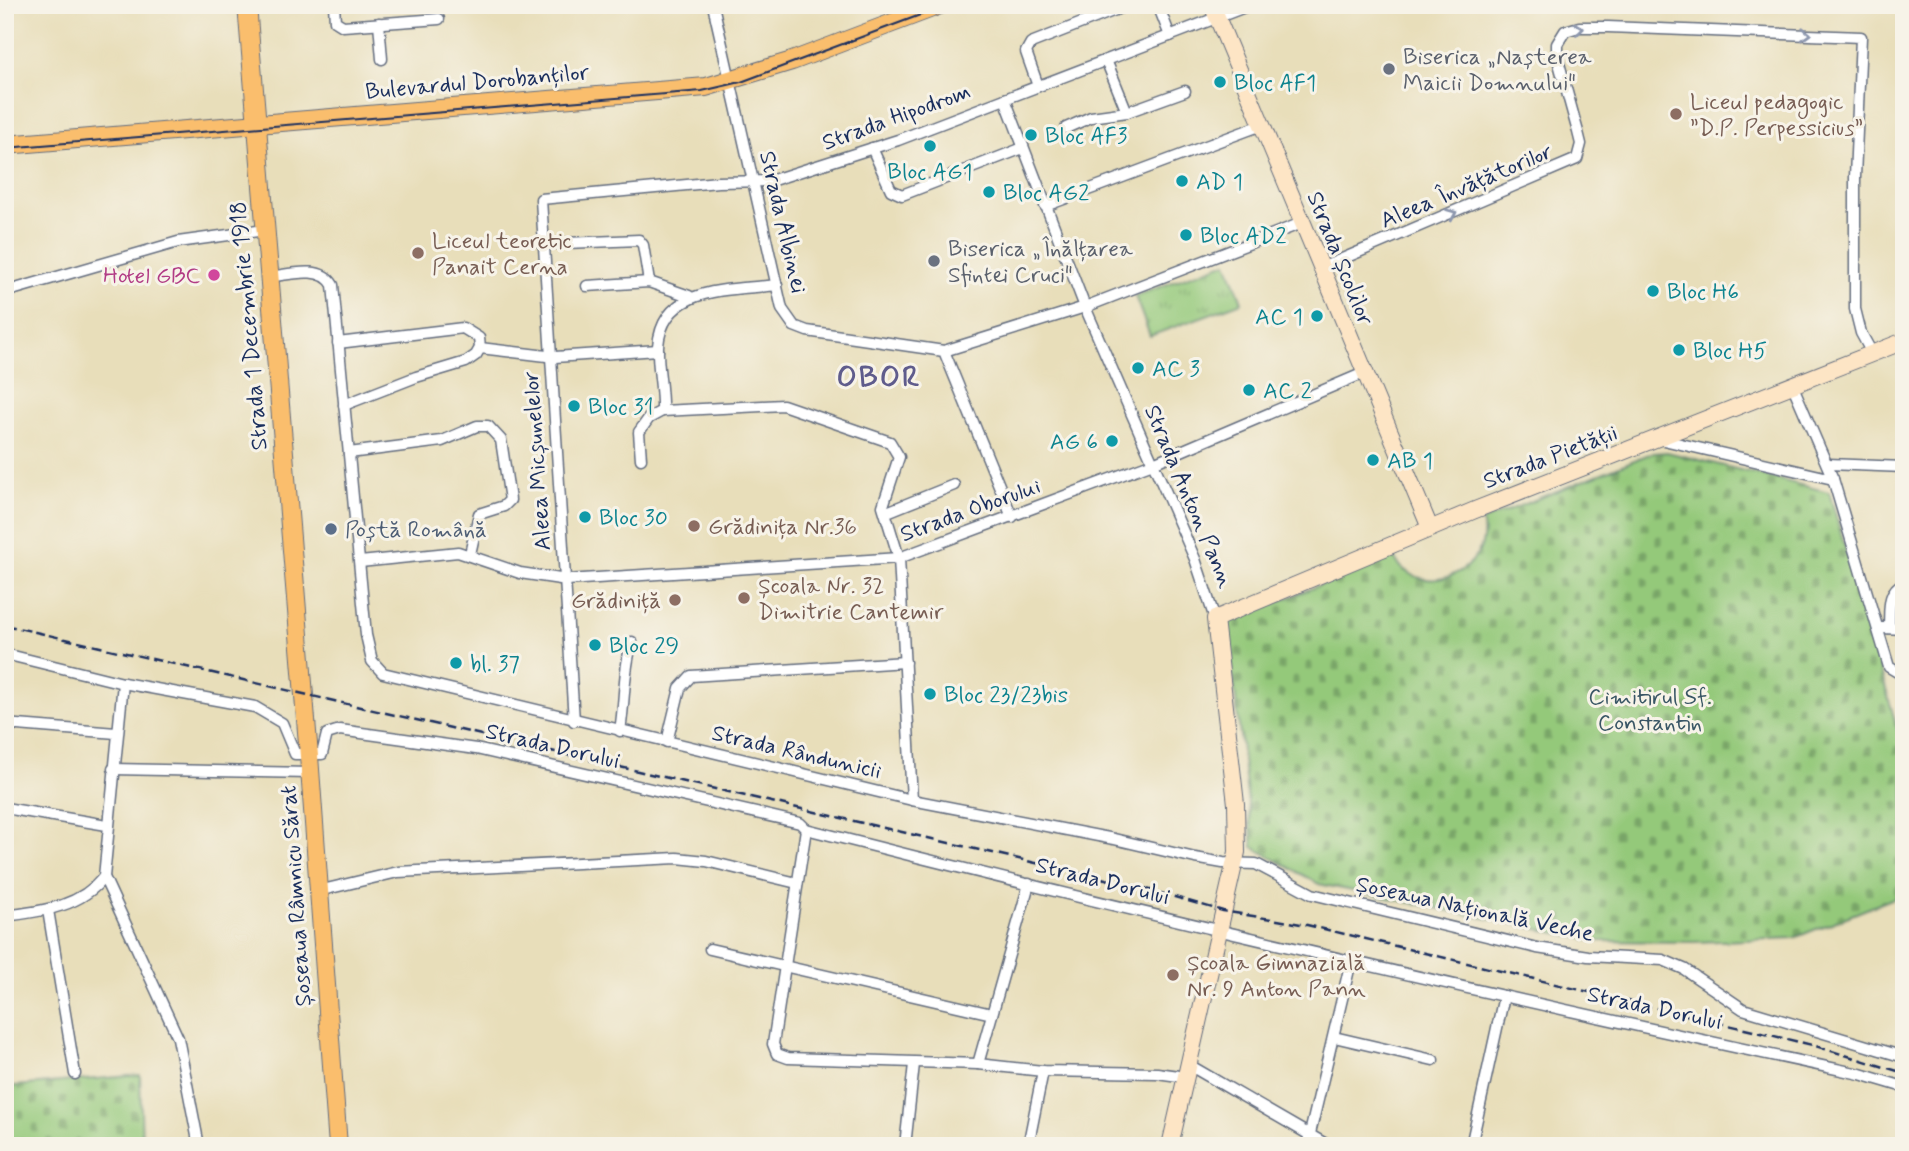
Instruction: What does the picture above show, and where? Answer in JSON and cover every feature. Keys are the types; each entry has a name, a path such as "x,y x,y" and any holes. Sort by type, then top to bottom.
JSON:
{"main road":[{"name":"Strada 1 Decembrie 1918","path":"247,5 299,643"},
{"name":"Bulevardul Dorobanților","path":"5,145 706,87 729,82 940,5"},
{"name":"Șoseaua Râmnicu Sărat","path":"299,643 338,1146"}],"street":[{"path":"334,5 338,26 439,19"},
{"name":"Strada Albinei","path":"713,5 782,309 794,326 807,331 944,351"},
{"path":"1038,86 1026,52 1031,43 1129,5"},
{"path":"1158,5 1170,36"},
{"name":"Strada Hipodrom","path":"541,199 754,180 770,181 872,148 1170,36 1215,11 1250,5"},
{"name":"Strada Școlilor","path":"1215,11 1430,528"},
{"path":"379,23 382,59"},
{"name":"Aleea Învățătorilor","path":"1321,268 1577,159 1581,144 1557,56 1557,44 1565,31 1579,27 1608,27 1861,37 1855,177 1855,309 1861,333 1873,355"},
{"path":"1106,60 1127,112"},
{"path":"1066,128 1091,117 1127,112 1185,91"},
{"name":"Strada Anton Pann","path":"1005,99 1085,307 1195,559 1215,619 1236,804 1234,864 1170,1146"},
{"path":"1045,206 1262,125"},
{"path":"872,148 891,190 902,195 1023,148"},
{"name":"Aleea Micșunelelor","path":"541,199 574,721"},
{"path":"1012,517 944,351 1085,307 1302,223"},
{"path":"5,292 178,242 265,230"},
{"path":"542,244 639,240 643,245 649,282"},
{"path":"268,277 312,272 329,279 335,294 360,562"},
{"path":"587,286 649,282 689,296 777,285"},
{"path":"662,411 658,341 670,314 689,296"},
{"path":"338,343 463,328 479,338 480,348 476,355 466,362 416,377 344,405"},
{"name":"Strada Pietății","path":"1215,619 1430,528 1904,341"},
{"path":"480,348 550,356 658,350"},
{"name":"Strada Oborului","path":"360,562 443,552 470,554 520,573 566,580 899,558 1153,463 1364,373"},
{"path":"1792,384 1828,464 1884,628 1889,667 1904,676"},
{"path":"641,459 639,432 649,418 662,411 783,405 890,442 899,457 883,506 899,558 912,800"},
{"path":"349,453 442,441 477,426 488,426 496,432 501,440 510,500 505,506 479,514 470,554"},
{"path":"1658,439 1833,479"},
{"path":"1828,464 1904,467"},
{"path":"887,512 954,485"},
{"name":"Strada Rândunicii","path":"360,562 368,648 374,666 388,675 912,800 1234,864"},
{"path":"1884,628 1891,595 1897,586 1904,583"},
{"path":"1884,628 1904,629"},
{"path":"620,731 626,693 626,662 632,642"},
{"path":"5,654 123,683 255,707 282,723 295,754 310,765"},
{"path":"667,742 680,688 691,676 905,662"},
{"path":"123,683 104,877 178,1038 199,1146"},
{"path":"5,724 116,733"},
{"name":"Strada Dorului","path":"310,765 322,754 327,734 335,730 430,741 495,753 786,819 800,823 806,829 1219,930 1860,1074 1904,1087"},
{"path":"113,769 310,765"},
{"path":"5,808 107,825"},
{"path":"806,829 773,1044 777,1054 788,1058 978,1064 1042,1071 1187,1071 1308,1140 1329,1146"},
{"path":"318,891 398,872 677,858 706,861 797,883"},
{"name":"Șoseaua Națională Veche","path":"1234,864 1256,864 1312,894 1537,948 1588,956 1663,960 1684,969 1743,1009 1904,1057"},
{"path":"5,916 48,910 75,902 94,891 104,877"},
{"path":"978,1064 1029,884"},
{"path":"48,910 75,1074"},
{"path":"710,949 992,1014"},
{"path":"1308,1140 1351,961"},
{"path":"1498,1146 1471,1143 1504,996"},
{"path":"1334,1037 1433,1060"},
{"path":"905,1146 914,1064"},
{"path":"1028,1146 1042,1071"}],"green space":[{"path":"1227,262 1242,302 1150,336 1135,296"},
{"name":"Cimitirul Sf. Constantin","path":"1667,452 1829,492 1904,752 1904,894 1794,938 1695,942 1596,941 1319,884 1253,847 1227,622 1393,556 1405,571 1421,578 1437,579 1453,575 1467,566 1478,554 1483,538 1482,521 1652,453"},
{"path":"140,1075 142,1146 5,1146 5,1087"}],"tram line":[{"path":"5,148 702,91 741,82 947,5"}],"railway":[{"path":"5,625 1140,887 1223,911 1307,925 1812,1045 1904,1073"}],"place":[{"name":"Biserica „Nașterea Maicii Domnului\"","path":"1389,69"},
{"name":"Bloc AF1","path":"1220,82"},
{"name":"Liceul pedagogic ”D.P. Perpessicius”","path":"1676,114"},
{"name":"Bloc AF3","path":"1031,135"},
{"name":"Bloc AG1","path":"930,146"},
{"name":"AD 1","path":"1182,181"},
{"name":"Bloc AG2","path":"989,192"},
{"name":"Bloc AD2","path":"1186,235"},
{"name":"Liceul teoretic Panait Cerna","path":"418,253"},
{"name":"Biserica „Înălțarea Sfintei Cruci\"","path":"934,261"},
{"name":"Hotel GBC","path":"214,275"},
{"name":"Bloc H6","path":"1653,291"},
{"name":"AC 1","path":"1317,316"},
{"name":"Bloc H5","path":"1679,350"},
{"name":"AC 3","path":"1138,368"},
{"name":"AC 2","path":"1249,390"},
{"name":"Bloc 31","path":"574,406"},
{"name":"AG 6","path":"1112,441"},
{"name":"AB 1","path":"1373,460"},
{"name":"Bloc 30","path":"585,517"},
{"name":"Grădinița Nr.36","path":"694,526"},
{"name":"Poștă Română","path":"331,529"},
{"name":"Școala Nr. 32 Dimitrie Cantemir","path":"744,598"},
{"name":"Grădiniță","path":"675,600"},
{"name":"Bloc 29","path":"595,645"},
{"name":"bl. 37","path":"456,663"},
{"name":"Bloc 23/23bis","path":"930,694"},
{"name":"Școala Gimnazială Nr. 9 Anton Pann","path":"1173,975"}],"district":[{"name":"OBOR","path":"879,376"}]}
